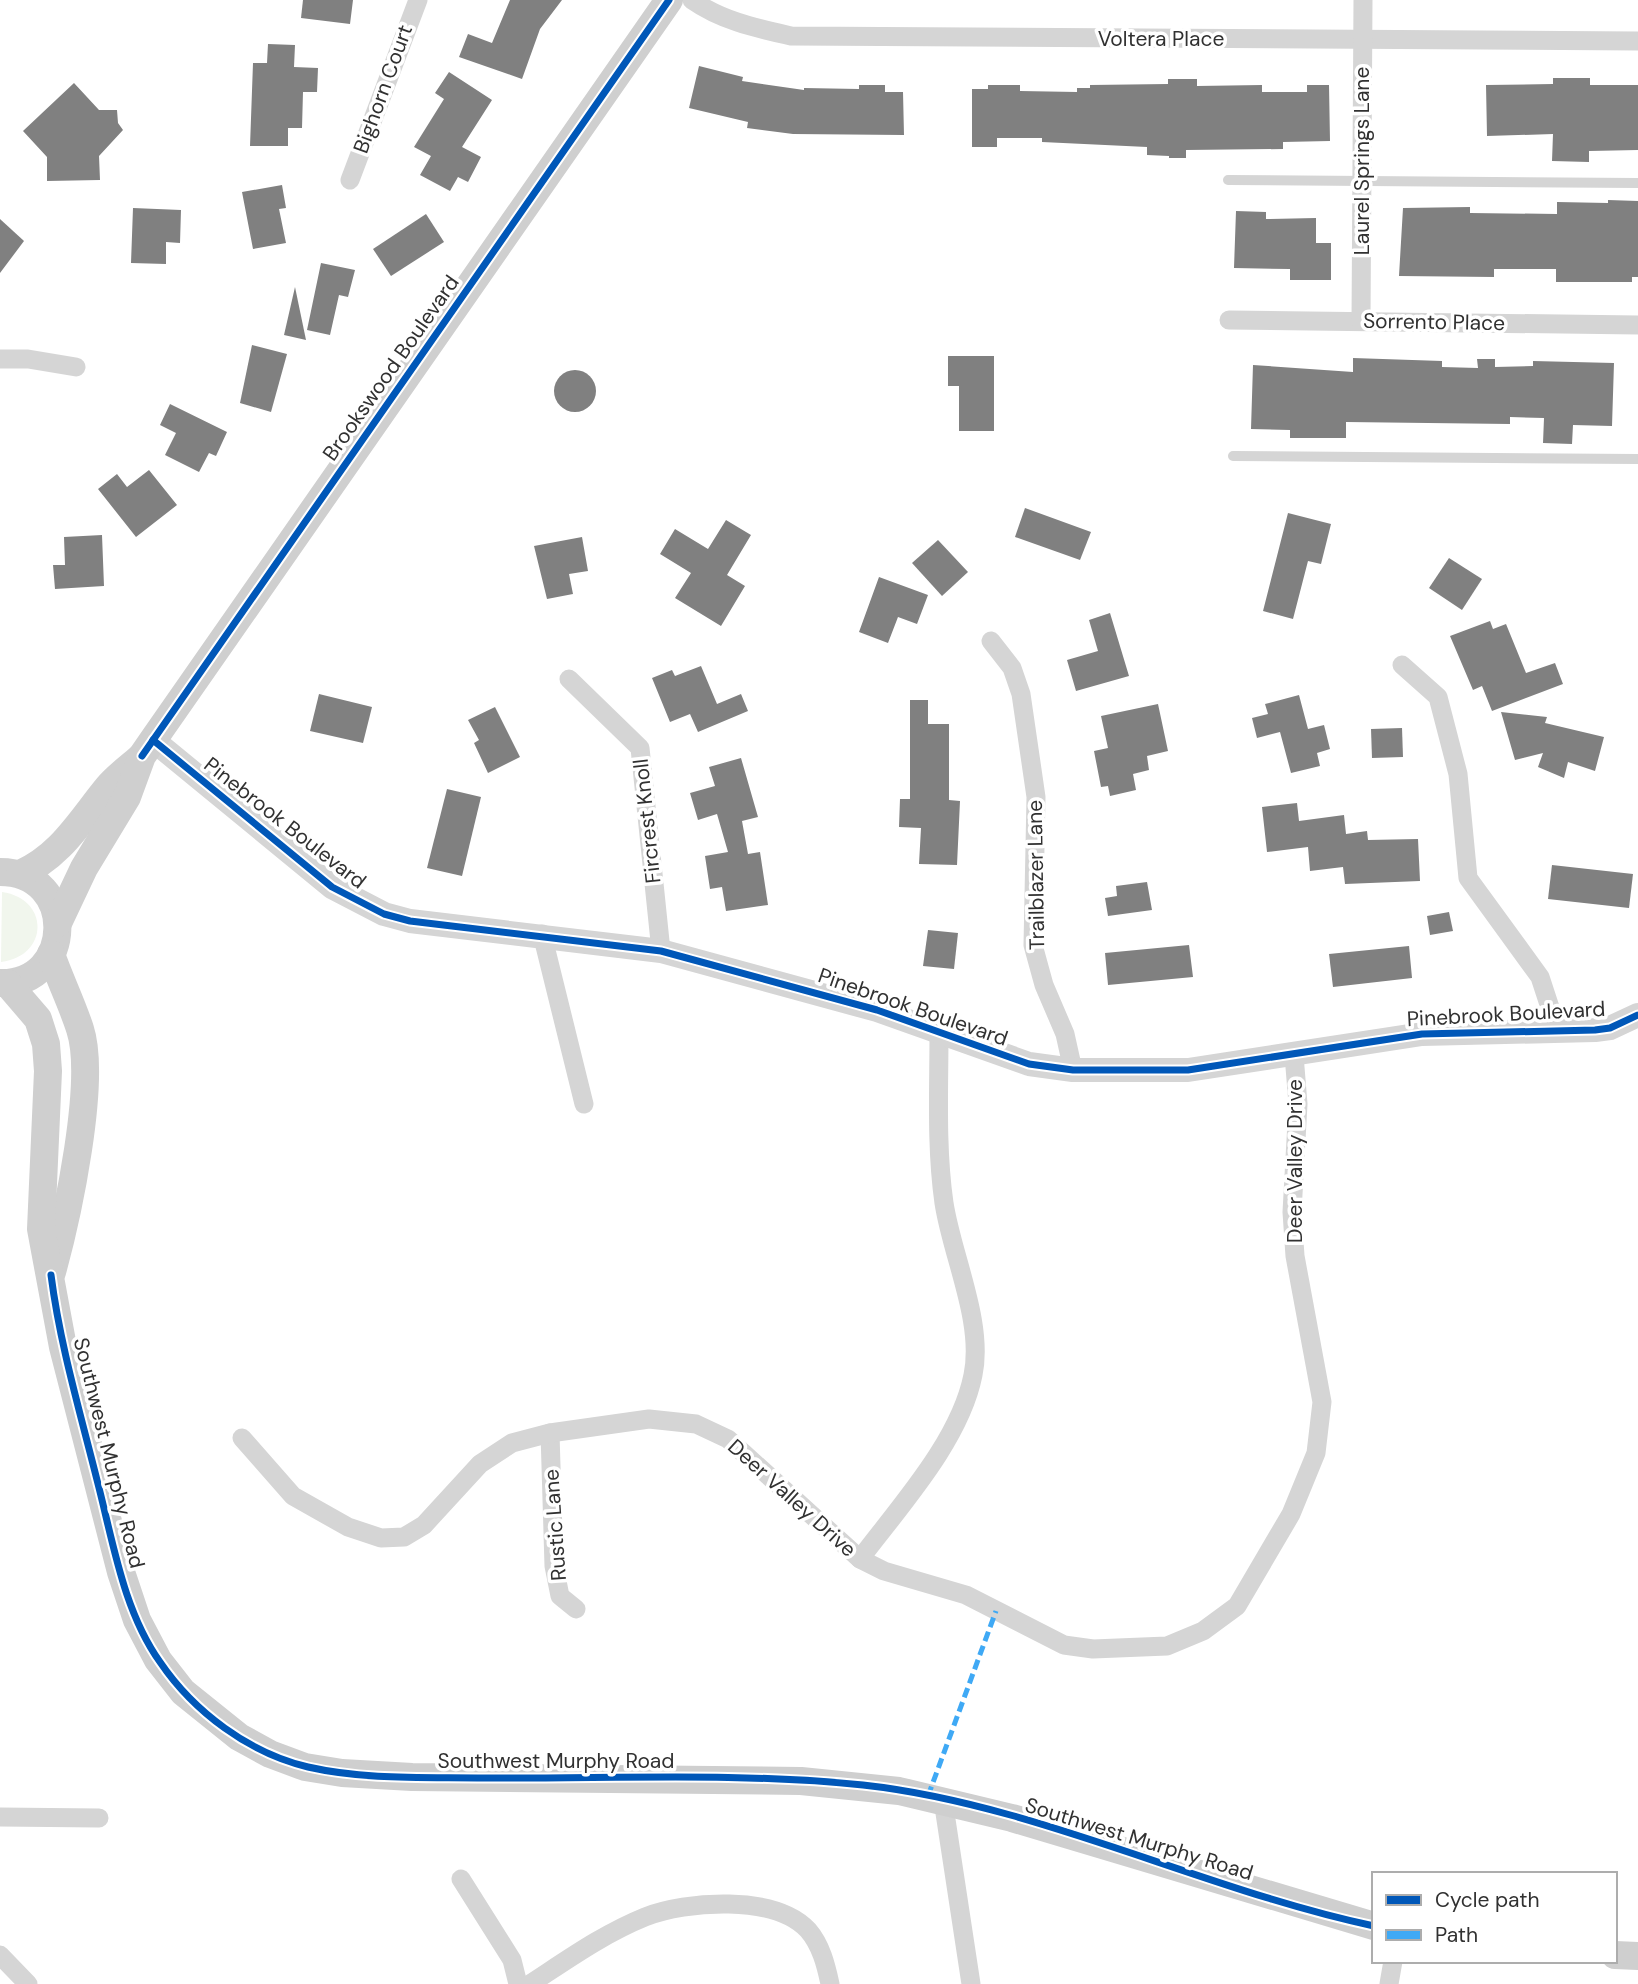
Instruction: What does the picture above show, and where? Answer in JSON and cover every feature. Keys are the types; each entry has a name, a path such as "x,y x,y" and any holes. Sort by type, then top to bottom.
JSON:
{"main road":[{"name":"Brookswood Boulevard","path":"10,873 38,866 58,849 110,785 148,748 669,0"},
{"name":"Brookswood Boulevard","path":"51,954 58,923 84,868 127,797 148,748"},
{"path":"10,873 47,893 58,923"},
{"path":"3,983 37,971 51,954"},
{"name":"Southwest Murphy Road","path":"51,954 80,1030 86,1066 63,1232 51,1275"},
{"name":"Southwest Murphy Road","path":"3,983 38,1019 46,1044 48,1071 41,1229 63,1346 121,1572 137,1620 158,1660 183,1692 239,1737 270,1754 305,1767 342,1773 412,1777 801,1781 867,1786 943,1800 1372,1925"},
{"path":"1617,1955 1638,1956"}],"street":[{"name":"Bighorn Court","path":"350,180 418,0"},
{"name":"Voltera Place","path":"692,0 705,9 744,26 791,36 1638,41"},
{"name":"Laurel Springs Lane","path":"1361,321 1363,0"},
{"name":"Sorrento Place","path":"1229,320 1638,325"},
{"path":"0,359 28,359 76,367"},
{"name":"Trailblazer Lane","path":"991,642 1012,668 1021,694 1036,797 1038,847 1032,905 1033,945 1044,985 1066,1034 1073,1070"},
{"path":"1402,666 1438,697 1458,774 1468,878 1528,956 1540,977 1558,1032"},
{"name":"Fircrest Knoll","path":"569,679 640,748 661,951"},
{"name":"Pinebrook Boulevard","path":"148,748 307,868 360,904 410,921 542,934 661,951 806,988 1030,1064 1073,1070 1188,1070 1422,1034 1558,1032 1610,1028 1638,1015"},
{"path":"542,934 584,1104"},
{"path":"860,1559 939,1449 964,1404 973,1376 976,1351 972,1324 944,1201 939,1033"},
{"name":"Deer Valley Drive","path":"242,1438 293,1496 348,1527 381,1538 404,1537 425,1525 480,1464 512,1443 550,1433 649,1419 696,1424 729,1439 860,1559 884,1571 966,1595 1064,1646 1093,1649 1167,1646 1203,1631 1237,1606 1291,1514 1316,1452 1322,1402 1295,1256 1292,1212 1298,1104 1294,1055"},
{"name":"Rustic Lane","path":"550,1433 554,1566 560,1596 576,1609"},
{"path":"943,1800 971,1984"},
{"path":"0,1817 99,1818"},
{"path":"461,1879 512,1960 518,1984"},
{"path":"530,1984 606,1934 647,1916 687,1906 730,1903 765,1909 807,1929 826,1964 830,1984"},
{"path":"0,1955 28,1984"},
{"path":"1389,1984 1393,1963"}],"lane":[{"path":"1228,180 1638,183"},
{"path":"1233,456 1638,459"}],"shaded area":[{"path":"2,892 18,897 29,905 38,927 28,950 17,958 1,962"}],"building":[{"path":"303,0 353,0 350,24 301,18"},
{"path":"510,0 562,0 540,29 522,79 459,57 468,34 492,43"},
{"path":"268,44 295,45 294,67 318,68 317,92 303,92 302,128 288,128 288,146 250,146 253,63 267,63"},
{"path":"699,66 743,77 742,81 804,90 859,89 859,85 885,85 885,92 903,92 904,135 793,134 747,128 748,122 689,108"},
{"path":"449,72 492,100 462,147 481,157 468,182 458,177 450,191 420,175 431,156 414,147 444,99 435,93"},
{"path":"1553,78 1590,78 1590,85 1638,85 1638,150 1589,151 1589,162 1552,161 1553,134 1487,136 1486,85 1553,84"},
{"path":"1168,79 1197,79 1197,86 1262,85 1262,92 1307,92 1307,85 1329,85 1330,141 1283,142 1283,149 1186,150 1186,158 1147,155 1147,147 1042,142 1042,138 997,138 997,147 972,147 972,89 988,89 988,85 1020,85 1020,91 1077,92 1077,88 1090,88 1090,85 1168,84"},
{"path":"74,83 99,110 117,110 118,123 123,130 99,156 100,180 47,181 47,157 23,131"},
{"path":"282,185 286,208 279,209 286,243 253,249 242,192"},
{"path":"1608,200 1638,201 1638,277 1632,277 1632,282 1556,282 1556,269 1494,269 1494,277 1399,276 1403,208 1470,207 1470,213 1557,214 1557,202 1608,203"},
{"path":"133,208 181,210 180,243 166,242 166,264 131,263"},
{"path":"1236,211 1266,212 1266,219 1316,218 1316,243 1331,243 1331,280 1290,280 1290,269 1234,268"},
{"path":"426,214 444,242 391,276 373,249"},
{"path":"0,219 24,241 0,273"},
{"path":"321,263 355,270 348,297 339,295 330,335 307,330"},
{"path":"295,287 306,340 284,335"},
{"path":"252,345 287,354 271,412 240,403"},
{"path":"948,356 994,356 994,431 959,431 959,386 948,386"},
{"path":"1353,358 1442,361 1442,367 1478,368 1477,359 1495,359 1495,367 1533,366 1533,361 1614,363 1612,426 1573,425 1572,444 1543,443 1544,418 1510,417 1510,424 1346,422 1346,438 1290,438 1290,430 1251,429 1253,365 1353,372"},
{"path":"575,370 590,376 596,391 590,406 575,412 560,406 554,391 560,376"},
{"path":"170,404 227,432 216,456 209,453 199,472 165,455 176,433 160,425"},
{"path":"149,470 177,505 136,537 98,489 117,474 127,487"},
{"path":"1025,508 1091,532 1080,560 1015,537"},
{"path":"1288,513 1331,524 1321,564 1308,561 1293,619 1263,611"},
{"path":"726,520 751,535 727,575 745,586 721,626 675,598 691,573 660,554 675,529 708,549"},
{"path":"102,535 104,586 55,589 53,565 65,565 64,537"},
{"path":"582,537 588,571 569,574 573,594 547,599 534,546"},
{"path":"938,540 968,572 942,596 912,563"},
{"path":"1449,558 1482,579 1462,610 1429,588"},
{"path":"879,577 928,595 917,624 898,617 888,643 859,632"},
{"path":"1110,613 1129,676 1076,691 1067,660 1098,651 1089,620"},
{"path":"1490,621 1493,629 1506,624 1526,673 1555,663 1563,684 1492,711 1482,686 1473,690 1450,636"},
{"path":"701,666 717,704 741,694 748,711 698,732 690,714 670,722 652,678 672,670 675,676"},
{"path":"319,694 372,707 363,743 310,731"},
{"path":"1299,695 1308,729 1324,725 1330,749 1317,753 1320,766 1291,773 1280,732 1257,738 1252,718 1268,714 1265,704"},
{"path":"910,700 928,700 928,724 949,724 949,800 960,801 957,865 919,864 921,828 899,827 900,799 910,799"},
{"path":"1158,704 1168,751 1147,756 1149,770 1133,774 1136,790 1110,796 1108,786 1101,787 1094,751 1108,748 1101,716"},
{"path":"495,707 520,757 488,773 474,743 479,740 468,720"},
{"path":"1501,712 1547,717 1545,723 1604,737 1595,771 1568,762 1564,778 1538,767 1543,753 1515,760"},
{"path":"1402,728 1403,757 1372,758 1371,729"},
{"path":"741,758 758,817 742,821 748,854 760,852 768,905 726,911 722,887 710,889 705,856 728,852 717,814 698,820 690,793 715,786 709,767"},
{"path":"447,789 481,797 462,876 427,868"},
{"path":"1297,803 1299,821 1344,815 1346,834 1367,831 1368,840 1418,839 1420,881 1345,884 1343,867 1310,871 1308,847 1267,852 1262,807"},
{"path":"1552,865 1633,874 1629,908 1548,899"},
{"path":"1147,882 1152,910 1108,916 1105,898 1117,896 1116,886"},
{"path":"1449,912 1453,931 1430,935 1427,916"},
{"path":"928,930 958,933 954,969 923,966"},
{"path":"1189,945 1193,977 1108,985 1105,953"},
{"path":"1409,946 1412,978 1333,987 1329,954"}],"marked path":[{"path":"928,1796 996,1611"}],"cycle path":[{"path":"142,756 669,0"},
{"path":"153,740 332,887 384,914 410,921 661,951 877,1010 1029,1064 1073,1070 1188,1070 1422,1034 1595,1030 1610,1028 1638,1015"},
{"path":"51,1275 71,1378 121,1574 137,1620 160,1662 189,1698 225,1728 265,1752 308,1767 373,1776 769,1779 863,1785 928,1795 1056,1828 1247,1891 1372,1926"}]}
